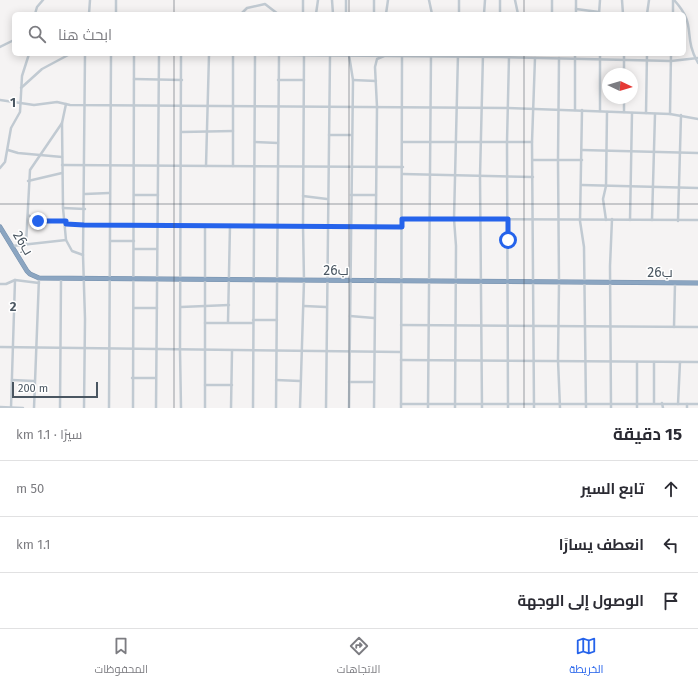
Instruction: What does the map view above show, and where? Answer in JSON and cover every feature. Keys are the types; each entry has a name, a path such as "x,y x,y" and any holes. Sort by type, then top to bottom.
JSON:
{"highway":[{"name":"26ب","path":"0,227 30,274 39,278 610,284 698,283"}],"street":[{"path":"36,12 37,7 43,0"},
{"path":"88,12 90,0"},
{"path":"116,0 116,12"},
{"path":"303,0 303,12"},
{"path":"316,12 318,0"},
{"path":"332,0 333,12"},
{"path":"346,0 346,12"},
{"path":"374,0 374,12"},
{"path":"386,12 388,0"},
{"path":"429,0 432,12"},
{"path":"459,0 459,12"},
{"path":"484,12 485,0"},
{"path":"500,0 500,12"},
{"path":"515,0 518,12"},
{"path":"552,0 552,12"},
{"path":"576,0 576,9 593,12"},
{"path":"599,12 600,0"},
{"path":"622,0 623,12"},
{"path":"647,12 649,0"},
{"path":"673,12 674,0 686,8"},
{"path":"243,12 247,8 265,4 275,12"},
{"path":"694,34 698,64"},
{"path":"0,47 12,41"},
{"path":"0,168 5,162 11,128 20,112 21,88 28,56"},
{"path":"21,88 42,69 66,56"},
{"path":"84,408 83,255 85,208 85,56"},
{"path":"109,408 111,56"},
{"path":"133,408 132,378 135,279 134,56"},
{"path":"156,408 155,378 159,56"},
{"path":"181,56 181,408"},
{"path":"206,166 209,56"},
{"path":"233,56 233,166"},
{"path":"253,408 252,351 255,280 253,226 255,166 255,56"},
{"path":"276,408 279,56"},
{"path":"300,408 301,351 304,306 304,56"},
{"path":"326,408 327,199 332,56"},
{"path":"348,408 352,226 351,135 353,80 349,56"},
{"path":"374,408 374,281 377,107 375,62 377,59 384,56"},
{"path":"394,56 416,56"},
{"path":"428,408 431,56"},
{"path":"455,408 454,219 458,56"},
{"path":"482,408 480,176 483,56"},
{"path":"505,56 671,61 696,58"},
{"path":"646,113 647,56"},
{"path":"670,114 671,56"},
{"path":"401,408 403,174 402,57"},
{"path":"508,408 507,142 509,57"},
{"path":"534,408 532,142 535,58"},
{"path":"559,58 558,220 560,283 558,360 560,408"},
{"path":"575,59 575,110"},
{"path":"600,59 600,111"},
{"path":"624,59 624,68"},
{"path":"134,79 182,80"},
{"path":"278,80 304,80"},
{"path":"353,80 376,81"},
{"path":"0,100 34,105 57,102 85,105 134,106 558,109 670,114 698,119"},
{"path":"66,104 62,123 62,173 66,240 72,251 83,255"},
{"path":"624,104 624,112"},
{"path":"582,110 582,186 580,220 584,247 586,408"},
{"path":"606,220 603,199 606,186 607,112"},
{"path":"630,220 629,186 632,113"},
{"path":"652,220 655,114"},
{"path":"678,220 681,115"},
{"path":"26,244 28,181 30,170 62,123"},
{"path":"182,132 233,131"},
{"path":"329,135 351,135"},
{"path":"255,142 278,143"},
{"path":"403,142 532,142"},
{"path":"8,150 62,157"},
{"path":"582,150 698,153"},
{"path":"533,160 582,160"},
{"path":"62,165 403,167"},
{"path":"28,181 62,173"},
{"path":"403,174 533,177"},
{"path":"582,186 698,188"},
{"path":"85,194 109,193"},
{"path":"134,195 158,195"},
{"path":"351,195 376,195"},
{"path":"303,196 327,199"},
{"path":"64,208 85,208"},
{"path":"28,214 38,221 84,225 328,225 402,227"},
{"path":"402,219 698,220"},
{"path":"611,408 610,284 612,219"},
{"path":"205,225 205,408"},
{"path":"228,322 230,225"},
{"path":"12,246 66,240"},
{"path":"110,241 134,241"},
{"path":"134,249 157,249"},
{"path":"34,408 39,278"},
{"path":"60,408 61,278"},
{"path":"0,284 6,284 15,280 39,283"},
{"path":"11,408 15,280"},
{"path":"674,327 675,283"},
{"path":"180,307 229,305"},
{"path":"304,306 326,307"},
{"path":"134,308 157,308"},
{"path":"350,316 374,318"},
{"path":"205,323 277,320"},
{"path":"401,325 698,327"},
{"path":"0,348 109,348 276,352 401,352"},
{"path":"231,408 232,351"},
{"path":"401,360 533,359 611,362 698,362"},
{"path":"637,362 637,408"},
{"path":"654,362 654,403"},
{"path":"678,404 680,362"},
{"path":"132,378 155,378"},
{"path":"12,380 34,380"},
{"path":"276,380 300,381"},
{"path":"349,382 374,382"},
{"path":"205,385 232,385"},
{"path":"662,403 663,408"},
{"path":"401,404 698,404"},
{"path":"0,407 22,408"}],"route":[{"path":"38,221 66,221 66,224 84,225 303,225 402,227 402,219 508,219 508,240"}]}
